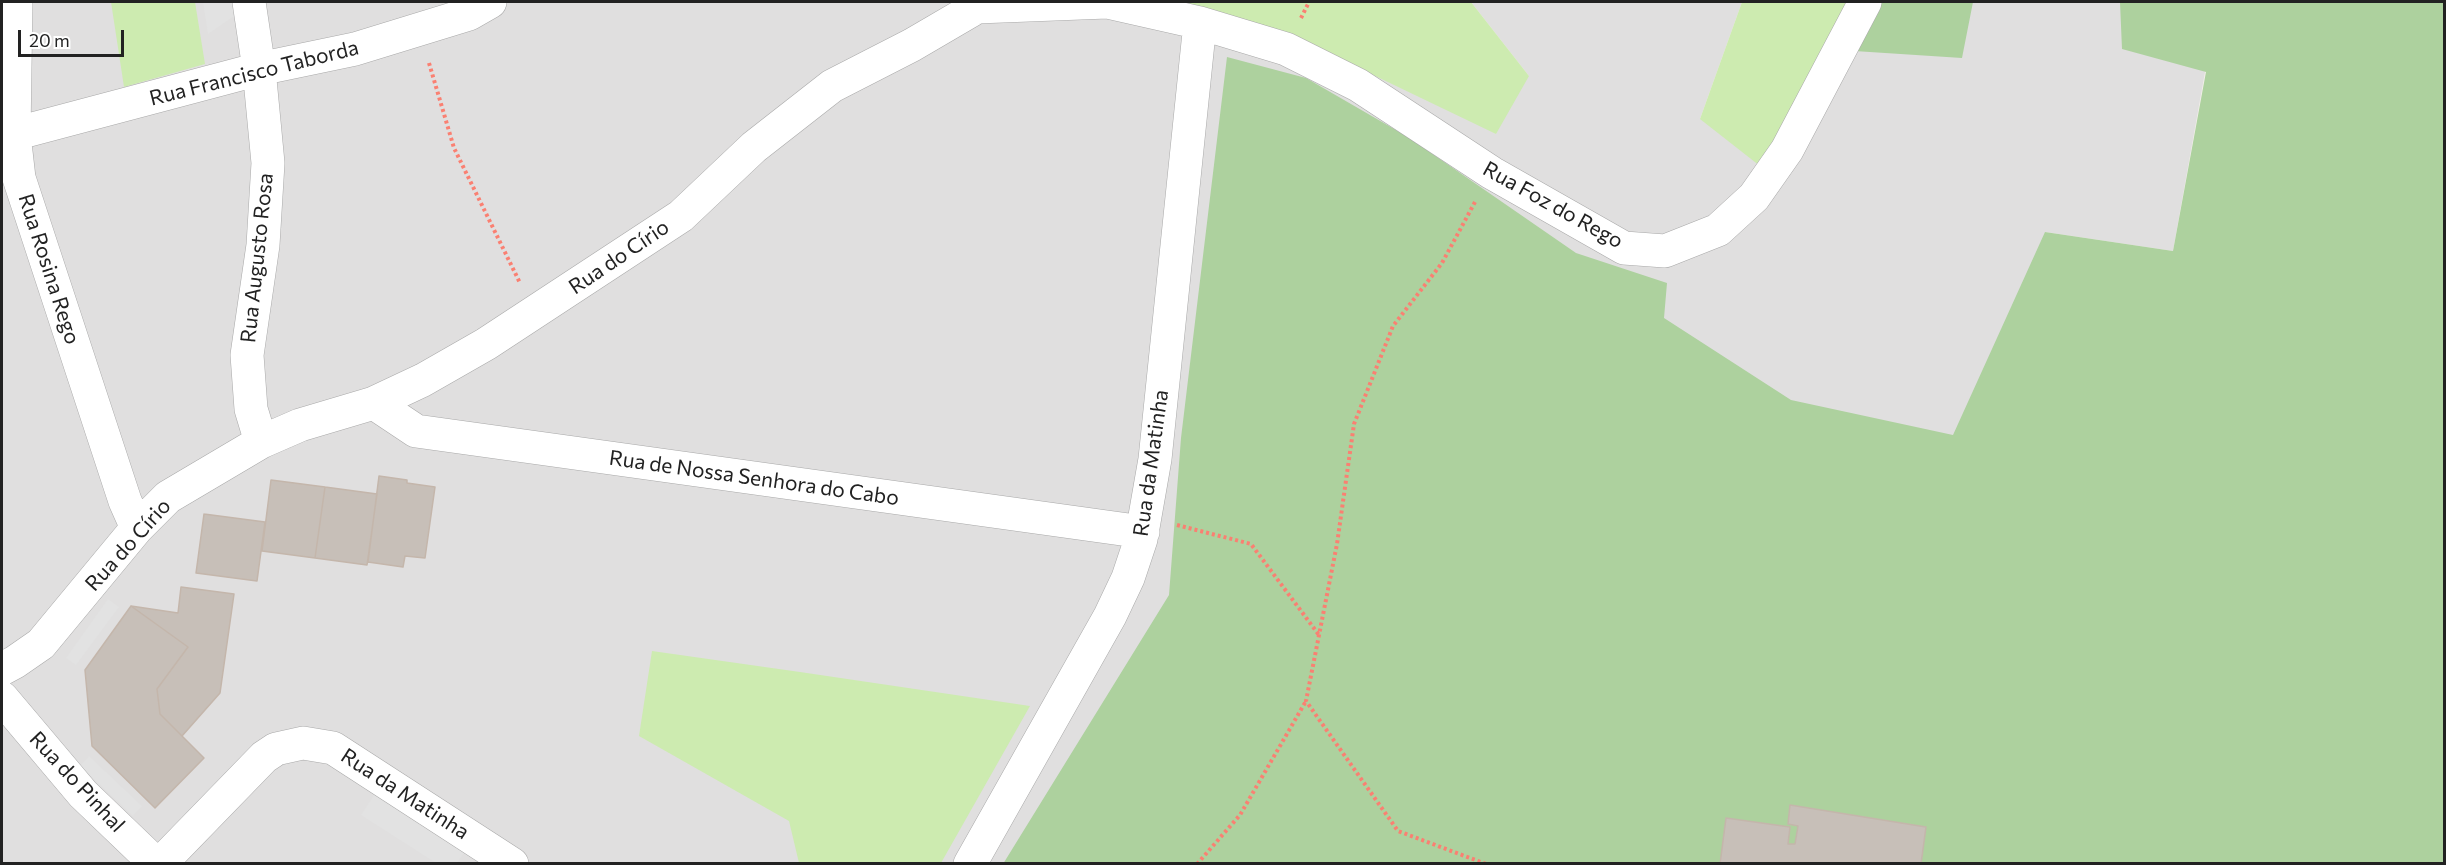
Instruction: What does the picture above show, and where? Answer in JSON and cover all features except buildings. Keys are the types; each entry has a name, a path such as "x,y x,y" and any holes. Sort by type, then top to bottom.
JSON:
{"street":[{"name":"Rua Rosina Rego","path":"16,2 14,134 19,178 125,501 137,528"},
{"name":"Rua Augusto Rosa","path":"249,2 260,69 268,163 262,254 247,355 251,410 261,441"},
{"name":"Rua Francisco Taborda","path":"14,134 260,69 355,49 469,14 490,2"},
{"name":"Rua do Círio","path":"2,669 41,644 137,528 168,497 261,441 300,425 374,403 423,380 535,313 681,216 754,147 832,86 912,45 976,4 1107,2 1200,22 1286,49"},
{"name":"Rua Foz do Rego","path":"1286,49 1358,86 1492,173 1624,248 1665,251 1718,230 1754,197 1787,150 1865,2"},
{"name":"Rua da Matinha","path":"970,864 1110,616 1128,578 1144,524 1155,459 1200,22"},
{"name":"Rua de Nossa Senhora do Cabo","path":"374,403 416,431 1144,524"},
{"name":"Rua do Pinhal","path":"2,698 83,794 158,864"},
{"name":"Rua da Matinha","path":"158,864 264,757 276,749 303,743 333,748 512,864"}],"path":[{"path":"420,30 454,148 535,313"},
{"path":"1197,864 1240,815 1306,701 1337,544 1354,424 1393,326 1442,263 1492,173"},
{"path":"1144,524 1251,544 1319,636"},
{"path":"1306,701 1398,831 1485,864"}],"shaded area":[{"path":"2,2 1173,2 1529,76 1471,2 1742,2 1700,119 1865,2 2171,2 2205,72 2173,251 2045,232 2054,863 2,864"},
{"path":"203,2 235,2 237,14 208,34"},
{"path":"108,599 119,607 76,665 66,658"},
{"path":"89,756 142,806 133,816 80,766"},
{"path":"374,795 464,853 457,863 436,863 361,815"}],"green space":[{"path":"111,2 195,2 205,64 124,87"},
{"path":"1173,2 1471,2 1529,76 1496,134 1317,48"},
{"path":"1742,2 1865,2 1760,166 1700,119"},
{"path":"1865,2 1973,2 1962,58 1839,50"},
{"path":"2120,2 2444,2 2444,863 1003,864 1169,595 1181,438 1227,57 1306,78 1408,137 1576,253 1667,283 1664,318 1791,400 1953,435 2045,232 2173,251 2206,72 2122,49"},
{"path":"652,651 1030,706 941,863 799,863 789,821 639,736"}]}
